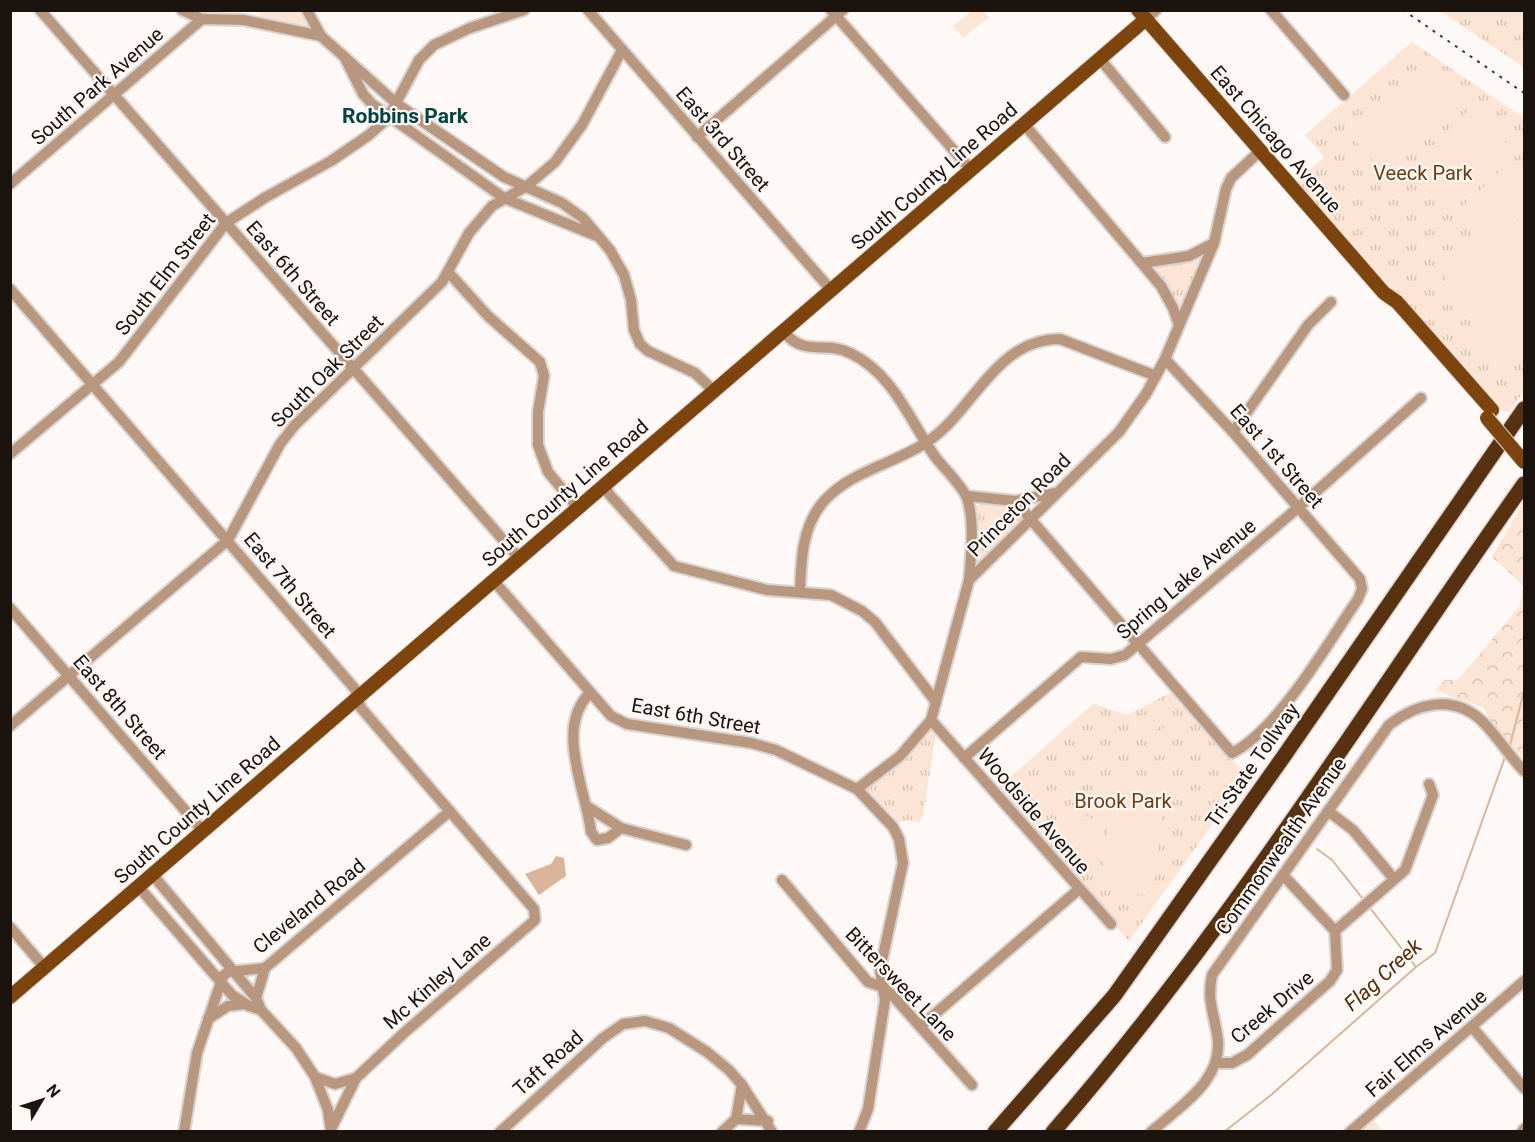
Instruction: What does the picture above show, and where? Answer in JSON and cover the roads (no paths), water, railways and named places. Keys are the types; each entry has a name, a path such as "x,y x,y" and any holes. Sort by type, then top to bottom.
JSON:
{"highway":[{"name":"Tri-State Tollway","path":"994,1131 1114,996 1284,756 1524,409"},
{"path":"1053,1131 1120,1053 1185,970 1524,484"}],"main road":[{"name":"South County Line Road","path":"10,997 1100,59 1147,13"},
{"name":"East Chicago Avenue","path":"1147,13 1260,151 1384,293 1397,302 1490,414"},
{"path":"1490,414 1524,447"},
{"path":"1490,414 1524,462"}],"street":[{"name":"East 6th Street","path":"40,10 519,558"},
{"path":"182,10 202,20 244,20 321,36"},
{"path":"244,20 254,10"},
{"path":"307,10 321,36 397,104 504,177 527,186 573,210 601,238 624,275 631,300 634,330 640,344 648,351 695,373 714,391"},
{"name":"South Elm Street","path":"10,454 106,375 135,343 183,275 226,223 266,197 331,161 388,118 418,60 434,45 470,28 524,10"},
{"name":"East 3rd Street","path":"588,10 831,290"},
{"path":"1271,10 1344,95"},
{"path":"697,137 837,12 971,170"},
{"name":"South Park Avenue","path":"10,184 202,20"},
{"name":"South Oak Street","path":"10,726 228,540 280,444 310,409 442,282 449,273 458,249 492,206 504,198 513,196 543,175 572,141 622,50"},
{"path":"345,57 363,94 388,118 504,198 601,238"},
{"path":"1100,59 1165,137"},
{"path":"1024,124 1161,286 1179,325"},
{"name":"Princeton Road","path":"857,789 900,756 931,720 969,580 1119,432 1156,376 1214,243 1226,189 1231,178 1260,151"},
{"path":"1142,263 1190,256 1214,243"},
{"path":"449,273 488,316 540,362 544,376 538,412 538,445 548,472 578,508"},
{"name":"East 7th Street","path":"10,290 355,689 362,708 534,909"},
{"path":"1233,432 1308,325 1330,302"},
{"path":"783,331 797,345 848,352 866,363 897,393 926,443 967,496 970,536 969,580"},
{"path":"800,592 804,543 809,526 824,502 847,481 899,459 926,443 950,423 999,365 1029,345 1047,339 1060,339 1156,376"},
{"name":"East 1st Street","path":"1139,644 1232,753 1245,747 1269,726 1358,599 1362,589 1360,579 1299,507 1165,359"},
{"name":"Spring Lake Avenue","path":"964,758 1081,657 1119,658 1139,644 1299,507 1420,398"},
{"path":"605,484 609,494 674,566 741,586 831,595 862,611 875,622 936,702"},
{"path":"967,496 1016,501 1056,493"},
{"path":"1016,501 1139,644"},
{"name":"East 6th Street","path":"493,580 589,694 611,716 627,724 751,743 776,750 857,789 893,827 899,839 903,863 880,970 883,987"},
{"name":"East 8th Street","path":"10,608 202,830"},
{"path":"589,694 581,703 577,713 573,737 591,832 597,840 608,838 621,828"},
{"name":"Commonwealth Avenue","path":"1151,1131 1205,1084 1216,1063 1218,1035 1209,1008 1212,975 1389,725 1407,712 1444,703 1481,720 1522,769"},
{"name":"Woodside Avenue","path":"931,720 1078,890 1111,924"},
{"path":"1283,875 1335,932 1405,870 1411,860 1433,795 1429,784"},
{"path":"588,807 621,828 686,845"},
{"name":"Cleveland Road","path":"220,980 228,972 266,968 450,811"},
{"path":"1328,811 1353,830 1394,879"},
{"path":"152,874 256,998 261,1010 296,1048 315,1077 328,1110 331,1130"},
{"name":"Bittersweet Lane","path":"782,880 868,982 883,987 921,1026 972,1085"},
{"path":"138,886 220,980 245,1004 261,1010"},
{"path":"921,1026 1078,890"},
{"name":"Mc Kinley Lane","path":"331,1130 356,1078 405,1032 535,920 534,909"},
{"path":"10,927 45,968"},
{"name":"Creek Drive","path":"1216,1063 1232,1063 1247,1055 1330,981 1337,970 1335,932"},
{"path":"256,998 266,968"},
{"path":"184,1131 197,1053 220,980"},
{"name":"Fair Elms Avenue","path":"1350,1131 1524,981"},
{"path":"859,1131 870,1098 885,1000 883,987"},
{"path":"208,1019 228,1006 245,1004"},
{"name":"Taft Road","path":"500,1131 603,1038 623,1024 645,1021 669,1028 707,1052 742,1085"},
{"path":"1472,1027 1524,1088"},
{"path":"315,1077 334,1084 346,1083 356,1078"},
{"path":"722,1131 736,1119 742,1085"},
{"path":"742,1085 770,1126"},
{"path":"736,1119 770,1126"}],"waterway":[{"name":"Flag Creek","path":"1509,749 1524,691"},
{"name":"Flag Creek","path":"1224,1132 1271,1095 1416,967 1435,953 1505,757"},
{"path":"1317,849 1332,860 1363,899"},
{"path":"1370,908 1416,967"}],"railway":[{"path":"1403,10 1524,93"}],"district":[{"name":"Robbins Park","path":"405,116"}],"park label":[{"name":"Veeck Park","path":"1423,173"},
{"name":"Brook Park","path":"1123,801"}]}
